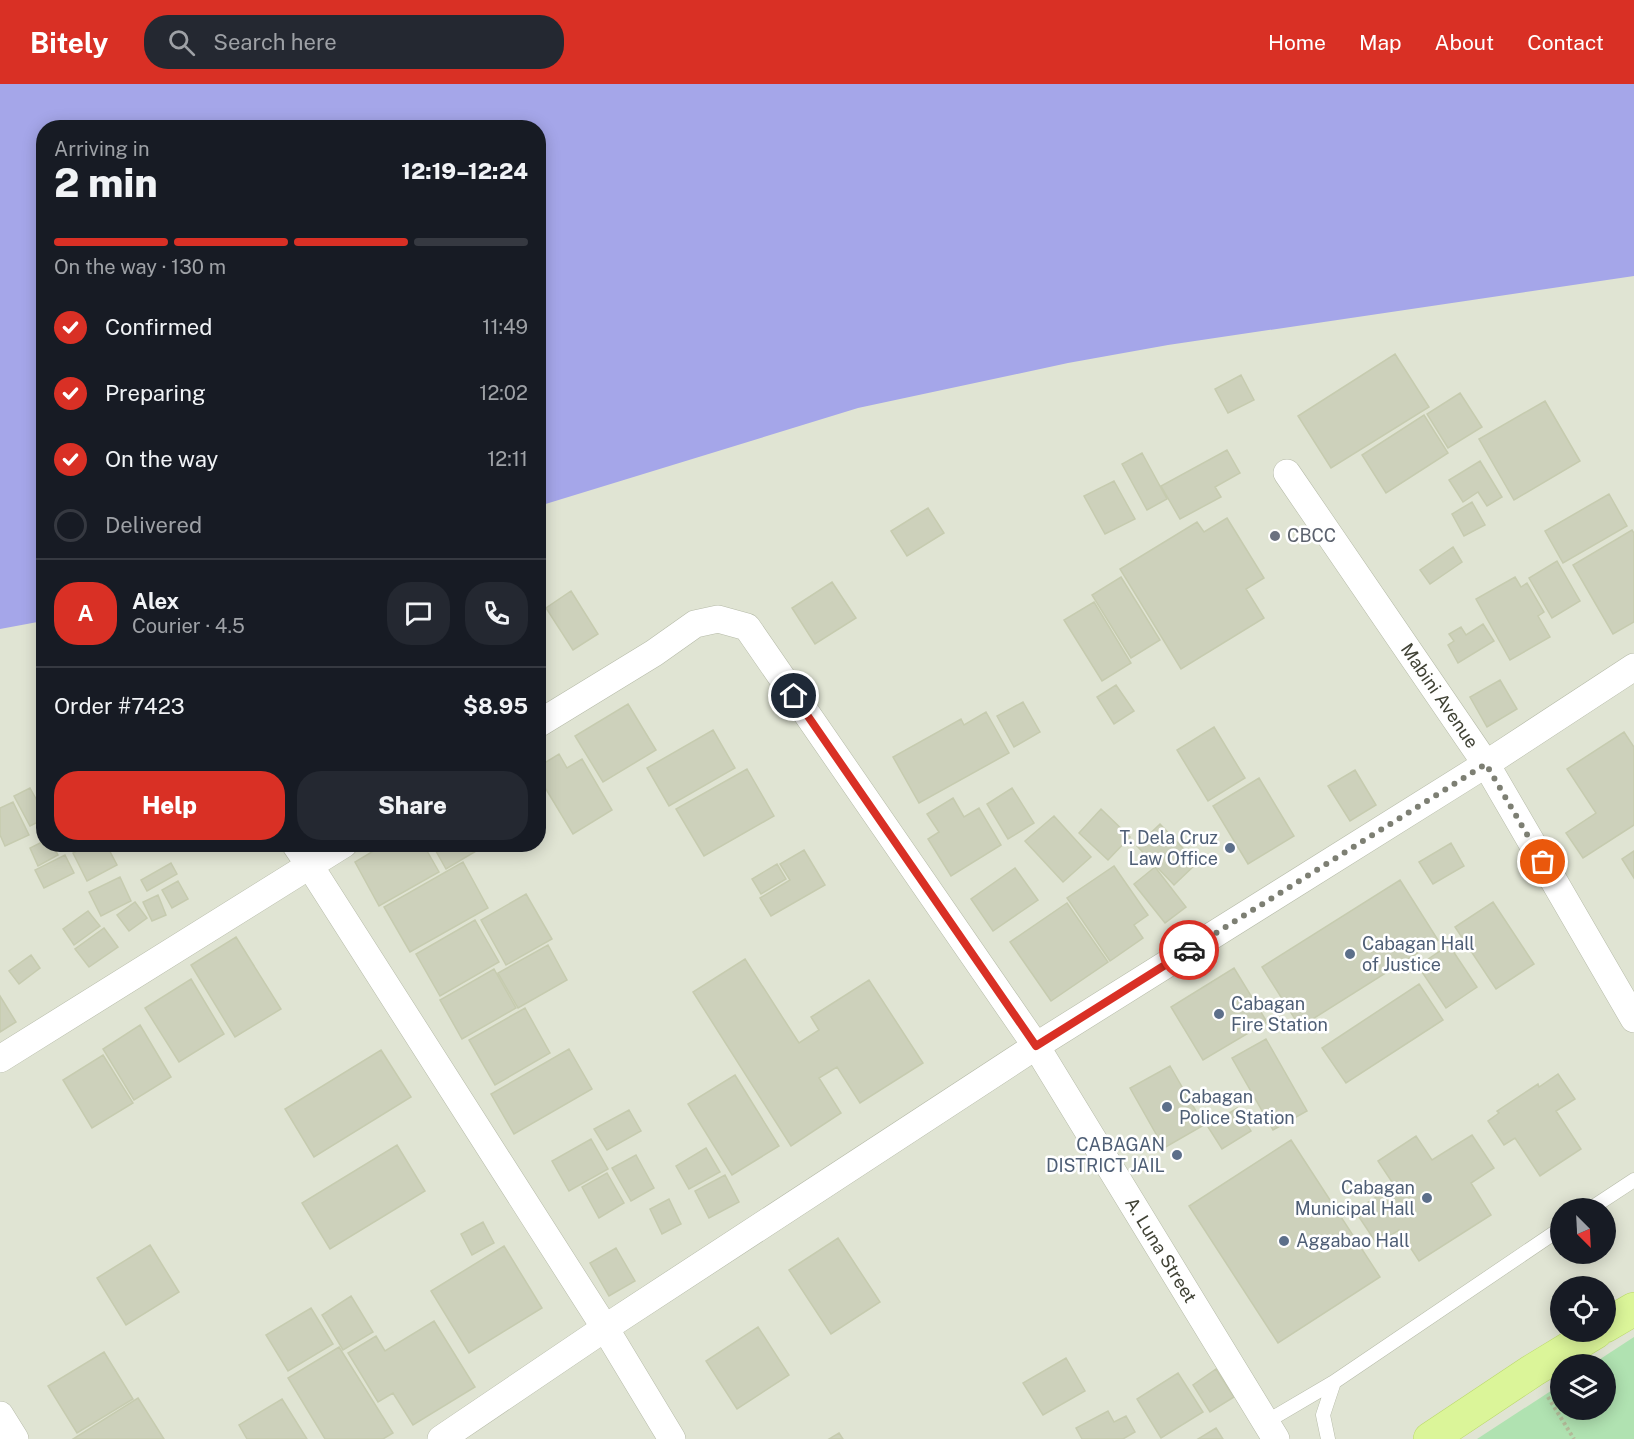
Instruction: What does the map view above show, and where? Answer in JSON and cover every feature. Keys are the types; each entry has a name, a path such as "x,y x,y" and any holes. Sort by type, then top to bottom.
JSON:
{"main road":[{"path":"1616,1320 1634,1309"},
{"path":"1431,1439 1580,1342"}],"street":[{"name":"Mabini Avenue","path":"1287,473 1486,764 1634,1019"},
{"name":"A. Luna Street","path":"546,719 654,653 695,624 718,619 747,627 1036,1046 1271,1431"},
{"path":"441,1439 605,1328 1036,1046 1486,764 1634,667"},
{"path":"0,1059 303,855 605,1328 672,1439"},
{"path":"0,1415 15,1439"}],"lane":[{"path":"1607,1198 1634,1180"},
{"path":"1271,1431 1334,1382 1550,1236"},
{"path":"1328,1439 1323,1414 1334,1382"}],"path":[{"path":"1532,1371 1574,1439"}],"shaded area":[{"path":"1634,84 1634,1439 0,1439 0,362 36,355 36,852 546,852 546,269"}],"green space":[{"path":"1634,1337 1634,1439 1477,1439 1550,1392 1550,1420 1616,1420 1616,1354 1608,1354"}],"water":[{"path":"0,84 1634,84 1634,276 1168,345 1068,363 858,408 546,504 546,120 36,120 36,622 0,629"}],"building":[{"path":"1395,354 1429,407 1331,468 1298,416"},
{"path":"1241,375 1254,400 1228,413 1215,389"},
{"path":"1460,393 1482,427 1448,448 1427,414"},
{"path":"1545,401 1580,461 1514,500 1479,439"},
{"path":"1424,415 1448,453 1386,493 1362,455"},
{"path":"1227,450 1240,473 1215,487 1221,497 1180,519 1161,486"},
{"path":"1142,453 1167,499 1147,510 1122,464"},
{"path":"1480,461 1502,497 1487,506 1478,492 1463,502 1449,480"},
{"path":"1114,481 1135,519 1105,534 1084,496"},
{"path":"1609,494 1627,526 1563,563 1545,531"},
{"path":"1472,502 1485,525 1464,536 1452,514"},
{"path":"928,508 944,533 907,556 891,531"},
{"path":"1227,518 1264,578 1246,589 1264,618 1181,669 1120,569 1197,522 1204,532"},
{"path":"1632,530 1634,533 1634,622 1613,634 1573,565"},
{"path":"1453,547 1462,562 1430,584 1420,570"},
{"path":"1557,561 1580,601 1552,618 1529,578"},
{"path":"1121,577 1160,640 1131,658 1092,595"},
{"path":"1515,577 1521,587 1527,583 1544,612 1538,616 1550,637 1510,660 1476,599"},
{"path":"832,582 856,618 815,644 792,608"},
{"path":"571,591 598,634 573,650 546,608"},
{"path":"1094,602 1131,663 1102,681 1064,620"},
{"path":"1483,624 1494,641 1458,663 1448,645 1454,641 1449,634 1461,627 1466,635"},
{"path":"1500,680 1517,709 1487,727 1470,697"},
{"path":"1116,685 1134,711 1114,724 1097,697"},
{"path":"1023,702 1040,732 1014,747 997,716"},
{"path":"628,704 656,750 603,782 575,736"},
{"path":"986,712 1009,753 919,803 893,757 961,719 964,725"},
{"path":"1214,727 1245,778 1208,801 1177,750"},
{"path":"713,730 735,768 669,806 647,768"},
{"path":"1624,732 1634,747 1634,825 1583,858 1566,833 1596,813 1567,769"},
{"path":"559,754 567,768 582,759 612,810 573,834 546,789 546,762"},
{"path":"747,769 774,816 704,856 676,809"},
{"path":"1355,770 1376,805 1350,821 1328,786"},
{"path":"1259,778 1294,836 1248,864 1213,806"},
{"path":"30,788 36,799 36,823 30,826 14,796"},
{"path":"1012,788 1034,823 1008,839 987,804"},
{"path":"953,798 964,817 979,808 1001,845 951,876 928,839 939,832 927,814"},
{"path":"13,802 29,835 5,846 0,835 0,808"},
{"path":"1101,809 1130,837 1108,860 1079,833"},
{"path":"1054,816 1091,857 1063,882 1025,841"},
{"path":"1160,824 1197,863 1174,885 1137,846"},
{"path":"1451,843 1464,866 1433,884 1419,862"},
{"path":"36,845 36,852 56,852 58,855 38,866 30,848"},
{"path":"804,850 825,885 771,916 760,898 790,880 780,864"},
{"path":"1634,851 1634,878 1622,859"},
{"path":"110,852 117,865 87,881 73,853"},
{"path":"372,852 428,852 439,872 379,906 355,862"},
{"path":"436,852 475,852 446,869"},
{"path":"65,855 74,873 44,888 35,870"},
{"path":"463,862 488,908 410,952 384,907"},
{"path":"171,863 177,874 147,891 141,880"},
{"path":"777,864 786,879 761,894 752,879"},
{"path":"1114,866 1148,915 1134,925 1143,938 1110,961 1067,898"},
{"path":"1155,867 1186,907 1165,923 1134,884"},
{"path":"1015,868 1038,900 993,931 971,899"},
{"path":"120,877 131,901 101,916 89,892"},
{"name":"Cabagan Hall of Justice","path":"1400,880 1438,940 1300,1027 1262,967"},
{"path":"178,881 188,899 172,908 162,890"},
{"path":"526,894 552,939 506,965 481,920"},
{"path":"158,895 166,915 152,921 143,902"},
{"path":"135,902 147,918 129,931 117,915"},
{"path":"1493,902 1534,964 1496,989 1455,927"},
{"path":"1067,903 1108,962 1051,1001 1010,942"},
{"path":"88,911 100,926 74,945 63,929"},
{"path":"475,920 499,962 440,996 416,954"},
{"path":"104,928 118,947 89,967 75,949"},
{"path":"236,937 281,1009 235,1037 191,965"},
{"path":"548,945 567,980 518,1008 498,973"},
{"path":"1449,945 1477,987 1446,1008 1418,966"},
{"path":"31,955 40,968 19,984 9,971"},
{"path":"745,959 799,1043 819,1030 811,1017 869,980 923,1063 860,1103 837,1067 819,1078 841,1113 791,1146 693,992"},
{"name":"Cabagan Fire Station","path":"1234,968 1267,1022 1203,1060 1171,1007"},
{"path":"494,969 516,1008 462,1039 440,1000"},
{"path":"191,979 224,1034 179,1062 145,1008"},
{"path":"1419,984 1443,1020 1346,1083 1322,1048"},
{"path":"0,996 16,1022 0,1032"},
{"path":"525,1008 550,1053 495,1085 469,1040"},
{"path":"140,1025 171,1077 134,1100 103,1049"},
{"path":"1266,1039 1307,1111 1273,1130 1232,1058"},
{"path":"569,1049 592,1089 514,1134 491,1094"},
{"path":"381,1050 411,1097 314,1157 285,1109"},
{"path":"103,1055 133,1103 92,1128 63,1080"},
{"name":"Cabagan Police Station","path":"1170,1066 1204,1125 1164,1148 1130,1088"},
{"path":"1558,1074 1575,1099 1556,1111 1581,1149 1540,1176 1515,1138 1504,1145 1488,1121 1499,1113 1497,1111 1538,1084 1539,1087"},
{"path":"735,1075 779,1146 732,1175 688,1104"},
{"path":"1237,1108 1251,1131 1222,1149 1208,1127"},
{"path":"629,1110 641,1131 607,1150 594,1129"},
{"name":"Cabagan Municipal Hall","path":"1472,1135 1494,1168 1471,1183 1491,1215 1419,1261 1399,1230 1377,1244 1355,1211 1394,1185 1378,1161 1416,1136 1432,1160"},
{"path":"591,1139 608,1169 569,1191 552,1161"},
{"name":"Aggabao Hall","path":"1291,1140 1380,1277 1278,1343 1189,1206"},
{"path":"397,1145 425,1191 330,1249 302,1203"},
{"path":"706,1148 720,1172 689,1189 676,1166"},
{"path":"636,1155 654,1188 631,1201 612,1168"},
{"path":"607,1173 624,1203 599,1218 582,1187"},
{"path":"725,1175 739,1202 709,1218 695,1191"},
{"path":"669,1199 681,1224 662,1234 650,1209"},
{"path":"483,1222 494,1243 472,1255 461,1234"},
{"path":"838,1238 880,1302 831,1334 789,1270"},
{"path":"150,1245 179,1292 126,1325 97,1278"},
{"path":"504,1246 542,1308 469,1353 431,1291"},
{"path":"616,1248 635,1281 609,1296 590,1263"},
{"path":"351,1296 373,1332 343,1350 322,1315"},
{"path":"311,1308 333,1344 288,1371 266,1335"},
{"path":"434,1321 475,1387 413,1425 393,1393 378,1402 348,1353 376,1336 385,1351"},
{"path":"758,1327 789,1375 737,1409 706,1361"},
{"path":"339,1347 393,1433 383,1439 325,1439 288,1378"},
{"path":"104,1352 133,1399 77,1433 48,1386"},
{"path":"1066,1358 1085,1391 1043,1415 1023,1383"},
{"path":"1216,1369 1234,1397 1210,1412 1193,1385"},
{"path":"1178,1373 1203,1412 1161,1438 1137,1399"},
{"path":"138,1398 164,1439 73,1439"},
{"path":"282,1399 307,1439 247,1439 239,1425"},
{"path":"1108,1411 1114,1422 1126,1416 1135,1432 1123,1439 1082,1439 1076,1428"},
{"path":"1216,1428 1223,1439 1198,1439"},
{"path":"839,1433 843,1439 829,1439"}],"way so far":[{"path":"1189,950 1486,764 1543,862"}],"place":[{"name":"CBCC","path":"1275,536"},
{"name":"T. Dela Cruz Law Office","path":"1230,848"},
{"name":"Cabagan Hall of Justice","path":"1350,954"},
{"name":"Cabagan Fire Station","path":"1219,1014"},
{"name":"Cabagan Police Station","path":"1167,1107"},
{"name":"CABAGAN DISTRICT JAIL","path":"1177,1155"},
{"name":"Cabagan Municipal Hall","path":"1427,1198"},
{"name":"Aggabao Hall","path":"1284,1241"}],"route":[{"path":"794,696 1036,1046 1189,950"}]}
